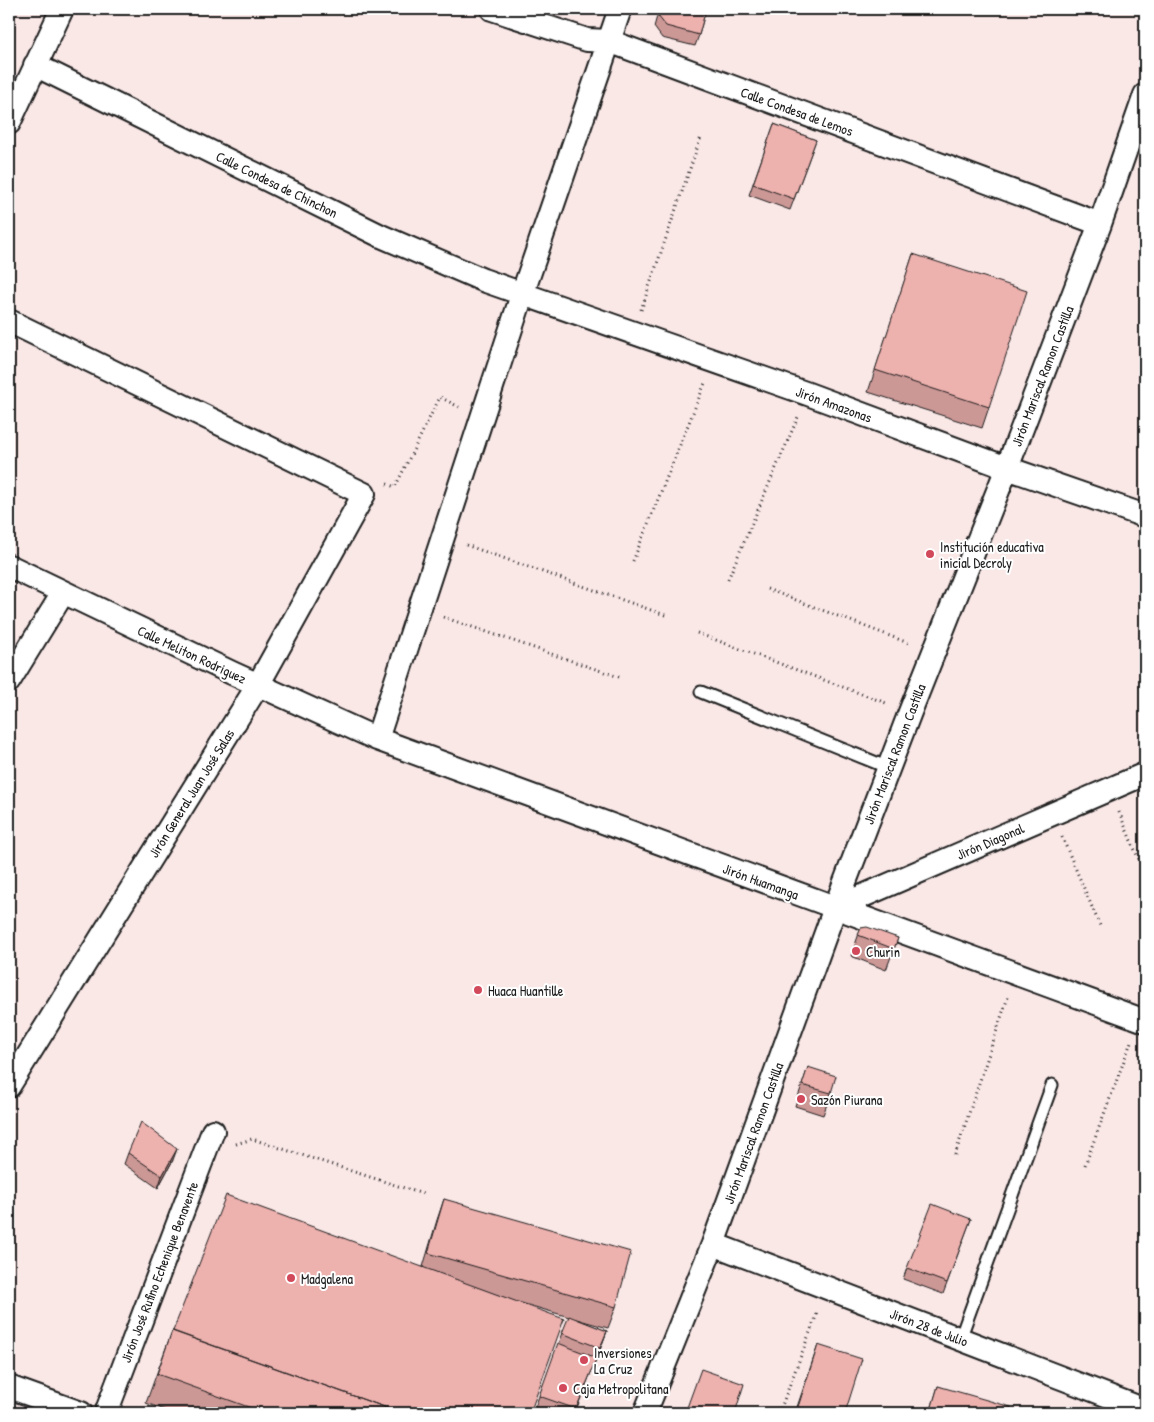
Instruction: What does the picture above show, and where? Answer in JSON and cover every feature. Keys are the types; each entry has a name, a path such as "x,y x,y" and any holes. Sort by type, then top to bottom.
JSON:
{"street":[{"path":"9,123 62,9"},
{"name":"Calle Condesa de Lemos","path":"492,9 587,40 608,41 1100,224"},
{"path":"376,739 522,295 620,9"},
{"name":"Calle Condesa de Chinchon","path":"35,65 381,236 522,295"},
{"name":"Jirón Mariscal Ramon Castilla","path":"645,1413 713,1244 835,908 1100,224 1145,94"},
{"name":"Jirón Amazonas","path":"522,295 808,394 1007,468 1145,516"},
{"path":"9,321 361,492"},
{"name":"Jirón General Juan José Salas","path":"9,1086 258,685 361,492"},
{"name":"Calle Meliton Rodriguez","path":"9,566 376,739"},
{"path":"9,681 63,593"},
{"name":"Jirón Huamanga","path":"376,739 1143,1020"},
{"name":"Jirón Diagonal","path":"835,908 1145,774"},
{"name":"Jirón José Rufino Echenique Benavente","path":"106,1413 213,1131"},
{"name":"Jirón 28 de Julio","path":"713,1244 1145,1410"},
{"path":"9,1387 81,1413"}],"lane":[{"path":"701,692 889,768"},
{"path":"960,1339 1052,1085"}],"path":[{"path":"633,334 701,137"},
{"path":"633,561 714,362"},
{"path":"728,579 808,394"},
{"path":"361,492 366,476 395,487 440,397 482,419"},
{"path":"443,537 668,616"},
{"path":"767,589 933,652"},
{"path":"419,609 622,678"},
{"path":"697,633 910,712"},
{"path":"1143,633 1145,638"},
{"path":"1109,790 1145,874"},
{"path":"1052,814 1101,928"},
{"path":"955,1155 1016,974"},
{"path":"1085,1165 1143,1020"},
{"path":"204,1152 252,1139 423,1194"},
{"path":"1142,1190 1145,1180"},
{"path":"779,1413 827,1288"}],"building":[{"path":"660,9 706,9 699,35 666,26 658,16"},
{"path":"774,124 816,140 794,199 753,184"},
{"path":"913,254 1027,291 989,407 875,370"},
{"path":"867,927 898,938 894,949 858,935 861,928"},
{"path":"808,1067 836,1076 831,1093 802,1085"},
{"path":"141,1122 177,1149 162,1176 128,1153"},
{"name":"Madgalena","path":"226,1195 564,1319 530,1413 401,1413 173,1331"},
{"path":"444,1199 631,1252 616,1307 428,1253"},
{"path":"932,1204 971,1219 947,1283 907,1268"},
{"path":"569,1316 607,1331 600,1348 562,1333"},
{"path":"172,1331 401,1413 265,1413 157,1374"},
{"name":"Caja Metropolitana","path":"558,1343 597,1358 576,1409 539,1396"},
{"path":"818,1345 862,1359 845,1413 796,1413"},
{"path":"701,1369 744,1384 735,1413 685,1413"},
{"path":"938,1386 1011,1407 1009,1413 930,1413"}],"place":[{"name":"Institución educativa inicial Decroly","path":"930,554"},
{"name":"Churin","path":"856,951"},
{"name":"Huaca Huantille","path":"478,990"},
{"name":"Sazón Piurana","path":"801,1099"},
{"name":"Madgalena","path":"291,1278"},
{"name":"Inversiones La Cruz","path":"584,1360"},
{"name":"Caja Metropolitana","path":"563,1388"}]}
